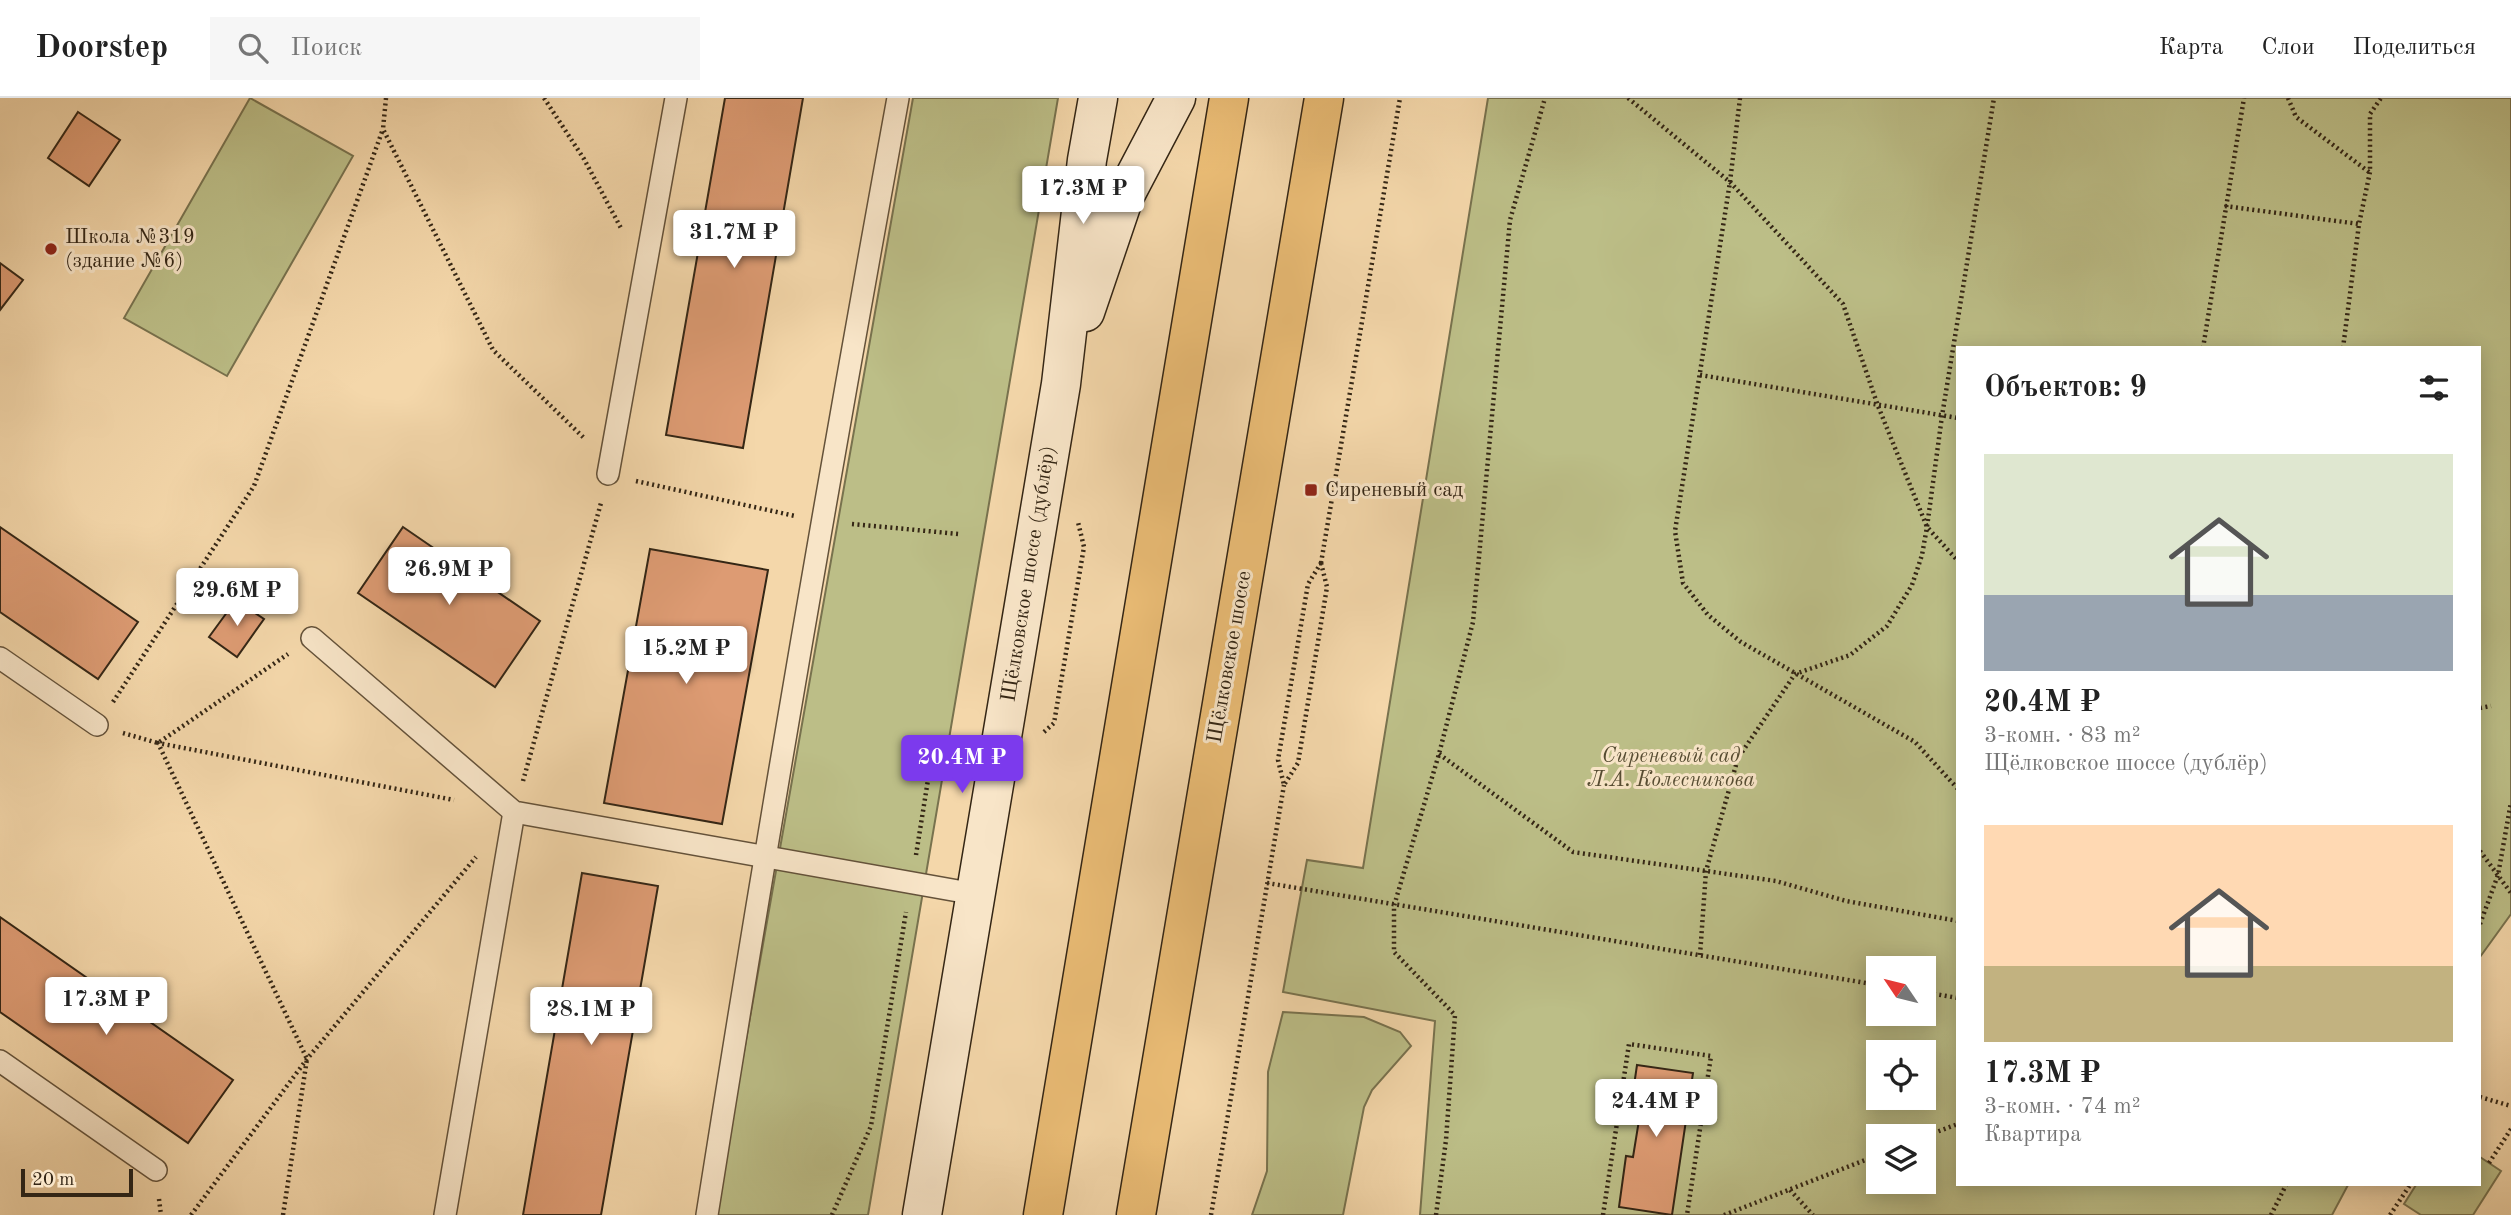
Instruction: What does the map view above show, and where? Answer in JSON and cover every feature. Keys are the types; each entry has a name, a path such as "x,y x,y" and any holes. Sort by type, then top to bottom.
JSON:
{"main road":[{"path":"1042,1215 1229,98"},
{"name":"Щёлковское шоссе","path":"1136,1215 1324,98"}],"street":[{"name":"Щёлковское шоссе (дублёр)","path":"922,1215 1061,384 1087,160 1098,98"},
{"path":"1061,384 1124,197 1176,98"}],"lane":[{"path":"608,474 676,98"},
{"path":"707,1215 764,855 898,98"},
{"path":"312,638 514,812 975,894"},
{"path":"0,658 97,725"},
{"path":"444,1215 514,812"},
{"path":"0,1061 156,1170"}],"path":[{"path":"544,98 584,159 645,272"},
{"path":"1211,1215 1284,785 1279,760 1301,622 1308,584 1321,563 1400,98"},
{"path":"1436,1215 1446,1140 1455,1015 1394,952 1394,906 1439,754 1473,622 1510,220 1545,98"},
{"path":"1628,98 1730,182 1843,303 1878,406 1927,527 1956,559"},
{"path":"1740,98 1730,182 1675,531 1684,583 1708,615 1741,642 1916,742 1956,787"},
{"path":"1700,955 1706,871 1738,758 1795,674 1850,656 1887,626 1912,585 1922,555 1927,527 1942,416 1994,98"},
{"path":"2203,346 2244,98"},
{"path":"2288,98 2296,117 2370,172"},
{"path":"2343,346 2359,224 2370,172 2370,114 2381,98"},
{"path":"383,129 254,486 97,725 158,743 514,812"},
{"path":"2225,206 2359,224"},
{"path":"1700,375 1956,418"},
{"path":"191,1215 307,1059 514,812 608,474"},
{"path":"1044,732 1054,723 1084,547"},
{"path":"1284,785 1298,763 1327,587 1321,563"},
{"path":"158,743 312,638"},
{"path":"2481,708 2491,706"},
{"path":"832,1215 871,1126 935,736"},
{"path":"158,743 307,1059 283,1215"},
{"path":"1439,754 1573,852 1776,881 1846,901 1956,921"},
{"path":"2481,921 2498,875 2511,802"},
{"path":"2481,852 2511,892"},
{"path":"1267,883 1866,983"},
{"path":"1936,994 1956,998"},
{"path":"1603,1215 1629,1044 1711,1056 1687,1215"},
{"path":"2481,1097 2511,1106"},
{"path":"1936,1132 1956,1125"},
{"path":"2489,1163 2511,1129"},
{"path":"1724,1215 1866,1160"},
{"path":"2271,1215 2286,1186"},
{"path":"2390,1215 2409,1186"},
{"path":"1790,1190 1814,1215"}],"green space":[{"path":"250,98 353,156 227,376 124,318"},
{"path":"913,98 1058,98 868,1215 715,1215"},
{"name":"Сиреневый сад Л.А. Колесникова","path":"1488,98 2511,98 2511,914 2481,956 2481,346 1956,346 1956,1186 2347,1186 2332,1215 1420,1215 1435,1021 1283,992 1307,860 1363,868"},
{"path":"1283,1012 1364,1017 1400,1032 1411,1046 1372,1090 1364,1107 1343,1215 1252,1215 1267,1171 1268,1072"},
{"path":"2481,1158 2501,1171 2473,1215 2421,1215 2404,1204 2415,1186 2481,1186"}],"building":[{"path":"725,98 803,98 743,448 666,435"},
{"path":"78,112 120,140 89,186 48,158"},
{"path":"0,263 23,280 0,310"},
{"path":"0,527 138,622 98,679 0,612"},
{"path":"403,527 540,621 495,687 358,593"},
{"path":"650,549 768,570 722,824 604,803"},
{"path":"236,600 264,619 237,657 209,637"},
{"path":"582,873 658,886 601,1215 523,1215"},
{"path":"0,917 233,1080 188,1143 0,1012"},
{"path":"1637,1065 1693,1073 1672,1215 1619,1207 1626,1156 1633,1157 1640,1114 1630,1113"}],"place":[{"name":"Школа №319 (здание №6)","path":"51,249"},
{"name":"Сиреневый сад","path":"1311,490"}]}
